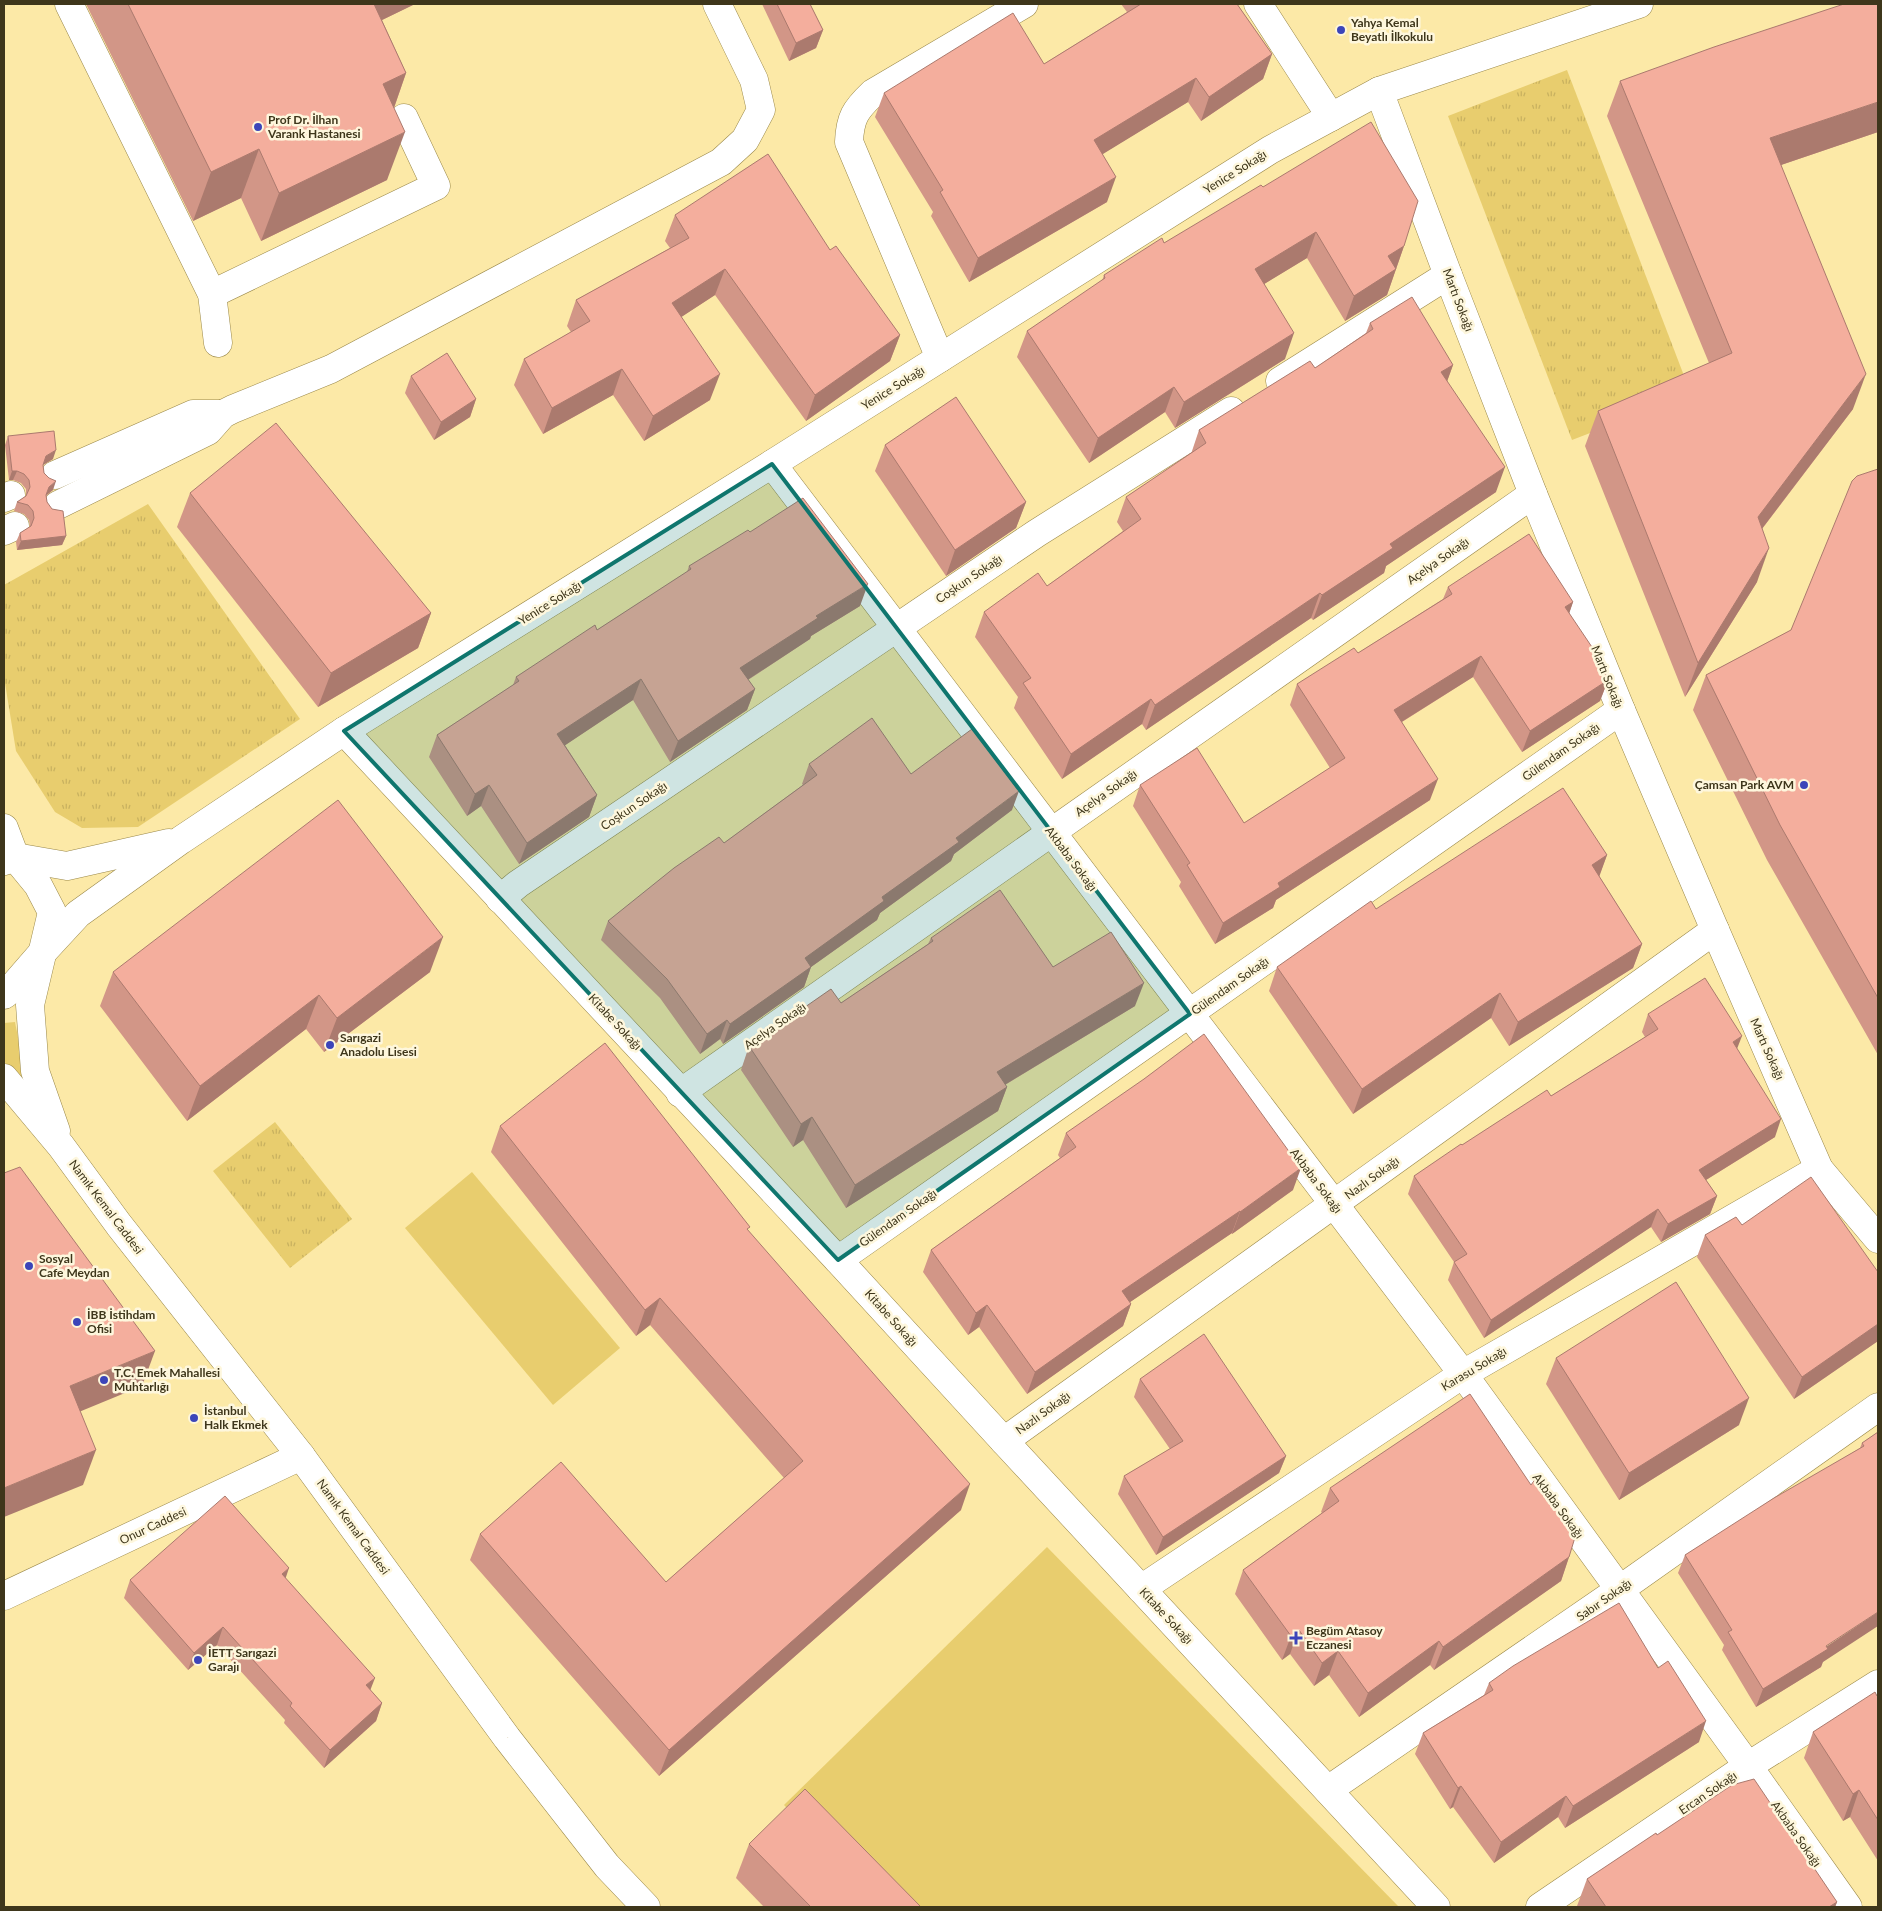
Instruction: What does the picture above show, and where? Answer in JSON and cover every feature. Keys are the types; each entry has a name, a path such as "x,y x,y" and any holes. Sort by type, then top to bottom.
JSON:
{"street":[{"path":"69,4 212,294 218,343"},
{"path":"58,505 208,431 223,414 331,369 721,162 745,140 760,110 754,80 718,4"},
{"path":"940,358 849,142 850,124 858,108 873,93 1024,4"},
{"path":"1258,4 1331,117"},
{"name":"Yenice Sokağı","path":"4,995 78,914 181,840 344,730 772,464 1270,150 1379,91 1639,4"},
{"name":"Martı Sokağı","path":"1379,91 1533,494 1621,710 1715,930 1819,1169 1878,1239"},
{"path":"212,294 436,186 404,118"},
{"name":"Coşkun Sokağı","path":"500,899 518,884 1037,533 1448,275"},
{"path":"55,475 193,414 223,414"},
{"name":"Akbaba Sokağı","path":"772,464 898,627 1050,832 1463,1374 1848,1907"},
{"name":"Açelya Sokağı","path":"680,1093 1533,494"},
{"name":"Gülendam Sokağı","path":"838,1260 1621,710"},
{"name":"Kitabe Sokağı","path":"344,730 680,1093 838,1260 1436,1907"},
{"path":"4,828 9,859 38,885 52,912 30,1005 35,1071 61,1146"},
{"path":"9,859 67,866 181,840"},
{"name":"Nazlı Sokağı","path":"1004,1441 1715,930"},
{"path":"4,1078 61,1146"},
{"name":"Namık Kemal Caddesi","path":"61,1146 119,1225 301,1456 507,1738 607,1866 646,1907"},
{"name":"Karasu Sokağı","path":"1141,1589 1463,1374 1819,1169"},
{"name":"Sabır Sokağı","path":"1328,1790 1619,1590 1878,1407"},
{"name":"Onur Caddesi","path":"4,1596 301,1456"},
{"name":"Ercan Sokağı","path":"1540,1907 1748,1766 1878,1684"}],"highlighted area":[{"path":"772,464 1190,1014 838,1260 344,731"}],"green space":[{"path":"1567,70 1691,394 1572,440 1448,116"},
{"path":"148,504 300,719 138,827 82,828 55,812 16,751 4,677 4,585"},
{"path":"15,1022 28,1090 4,1061 4,1023"},
{"path":"275,1122 352,1219 290,1268 213,1171"},
{"path":"472,1172 620,1348 553,1405 405,1228"},
{"path":"1047,1547 1399,1907 884,1907 784,1805"}],"building":[{"name":"Prof Dr. İlhan Varank Hastanesi","path":"128,4 374,4 406,73 383,84 405,132 279,193 259,149 211,172"},
{"path":"777,4 810,4 823,30 796,43"},
{"path":"1141,4 1237,4 1272,54 1209,97 1196,78 1094,140 1116,177 978,258 940,192 943,190 884,93 1013,13 1044,64"},
{"path":"1844,4 1878,4 1878,102 1770,138 1866,374 1758,517 1769,548 1698,663 1598,411 1732,353 1620,81 1714,47"},
{"path":"1371,122 1418,201 1404,246 1388,256 1396,269 1354,296 1316,232 1255,269 1294,333 1184,402 1174,387 1098,438 1027,331 1105,278 1104,275 1162,238 1164,243 1261,185 1263,187"},
{"path":"768,154 830,250 836,246 900,335 815,395 725,269 672,303 720,374 653,416 622,369 552,408 524,359 590,321 576,300 689,238 675,215"},
{"path":"1412,297 1453,365 1441,372 1505,467 1390,544 1393,548 1322,595 1320,593 1155,705 1151,699 1071,754 1023,683 1031,678 984,612 1038,573 1047,586 1141,519 1126,497 1206,443 1199,430 1310,361 1315,368 1373,329 1370,323"},
{"path":"447,353 476,399 441,422 411,376"},
{"path":"956,397 1026,502 955,550 885,445"},
{"path":"276,423 431,613 331,673 190,493"},
{"path":"54,431 56,450 46,456 43,465 44,473 56,481 49,487 46,495 47,502 52,509 63,511 66,536 21,541 20,533 31,526 34,518 33,511 28,505 17,502 26,496 30,487 29,480 24,474 12,471 8,436"},
{"name":"Çamsan Park AVM","path":"1878,469 1878,998 1780,825 1706,675 1791,630 1852,481 1857,476"},
{"path":"803,498 868,584 816,616 818,618 740,668 755,689 678,741 641,679 557,734 597,795 527,843 489,785 475,794 437,735 519,681 516,677 595,625 597,630 691,569 689,566 748,530 750,532"},
{"path":"1529,534 1573,602 1565,607 1600,659 1608,680 1530,731 1481,656 1394,710 1438,779 1278,883 1280,887 1223,923 1187,865 1190,863 1140,785 1197,748 1244,823 1345,758 1297,684 1354,648 1358,653 1452,594 1448,587"},
{"path":"872,718 911,774 972,729 1019,791 956,838 959,842 882,897 884,901 805,958 811,967 730,1024 727,1020 707,1034 667,979 608,921 674,868 719,837 724,843 817,775 809,764"},
{"path":"1563,788 1607,855 1592,865 1642,944 1518,1022 1500,993 1362,1089 1277,967 1371,901 1376,909"},
{"path":"338,800 443,937 337,1018 319,995 200,1086 113,972"},
{"path":"1000,890 1053,967 1111,932 1144,983 997,1072 1007,1087 855,1185 812,1117 801,1124 749,1046 831,989 841,1003 933,941 931,938"},
{"path":"1705,978 1742,1036 1733,1042 1781,1119 1699,1170 1717,1196 1668,1224 1658,1209 1491,1320 1454,1262 1467,1254 1414,1176 1547,1090 1551,1096 1658,1029 1648,1014"},
{"path":"1204,1034 1301,1168 1240,1212 1122,1291 1131,1304 1035,1372 987,1305 976,1313 931,1250 1076,1147 1066,1133 1144,1079"},
{"path":"605,1043 750,1227 747,1229 970,1484 669,1750 480,1534 561,1462 666,1582 803,1461 660,1298 645,1310 500,1126"},
{"path":"20,1167 155,1351 70,1386 96,1450 4,1488 4,1173"},
{"path":"1811,1177 1878,1272 1878,1324 1802,1377 1705,1235 1736,1217 1742,1225"},
{"path":"1676,1282 1749,1398 1629,1473 1556,1358"},
{"path":"1204,1334 1286,1456 1163,1537 1124,1476 1183,1441 1140,1379"},
{"path":"1470,1394 1531,1485 1536,1478 1576,1534 1569,1557 1443,1647 1439,1641 1368,1693 1338,1651 1322,1663 1299,1630 1291,1636 1243,1570 1339,1501 1330,1488"},
{"path":"1878,1432 1878,1612 1826,1646 1828,1649 1763,1689 1728,1632 1732,1630 1685,1555 1774,1498 1864,1446 1862,1443"},
{"path":"225,1496 289,1568 282,1574 375,1678 366,1685 382,1703 330,1750 290,1706 292,1703 223,1627 194,1653 130,1580"},
{"path":"1619,1603 1658,1668 1668,1661 1706,1721 1573,1806 1566,1796 1501,1842 1461,1786 1458,1788 1423,1733 1493,1690 1489,1683 1513,1666"},
{"path":"1875,1692 1878,1695 1878,1820 1859,1790 1853,1794 1813,1732"},
{"path":"1754,1779 1837,1902 1829,1907 1606,1907 1587,1879 1732,1785"},
{"path":"805,1789 921,1907 811,1907 749,1844"}],"place":[{"name":"Yahya Kemal Beyatlı İlkokulu","path":"1341,30"},
{"name":"Prof Dr. İlhan Varank Hastanesi","path":"258,127"},
{"name":"Çamsan Park AVM","path":"1804,785"},
{"name":"Sarıgazi Anadolu Lisesi","path":"330,1045"},
{"name":"Sosyal Cafe Meydan","path":"29,1266"},
{"name":"İBB İstihdam Ofisi","path":"77,1322"},
{"name":"T.C. Emek Mahallesi Muhtarlığı","path":"104,1380"},
{"name":"İstanbul Halk Ekmek","path":"194,1418"},
{"name":"Begüm Atasoy Eczanesi","path":"1296,1638"},
{"name":"İETT Sarıgazi Garajı","path":"198,1660"}]}
